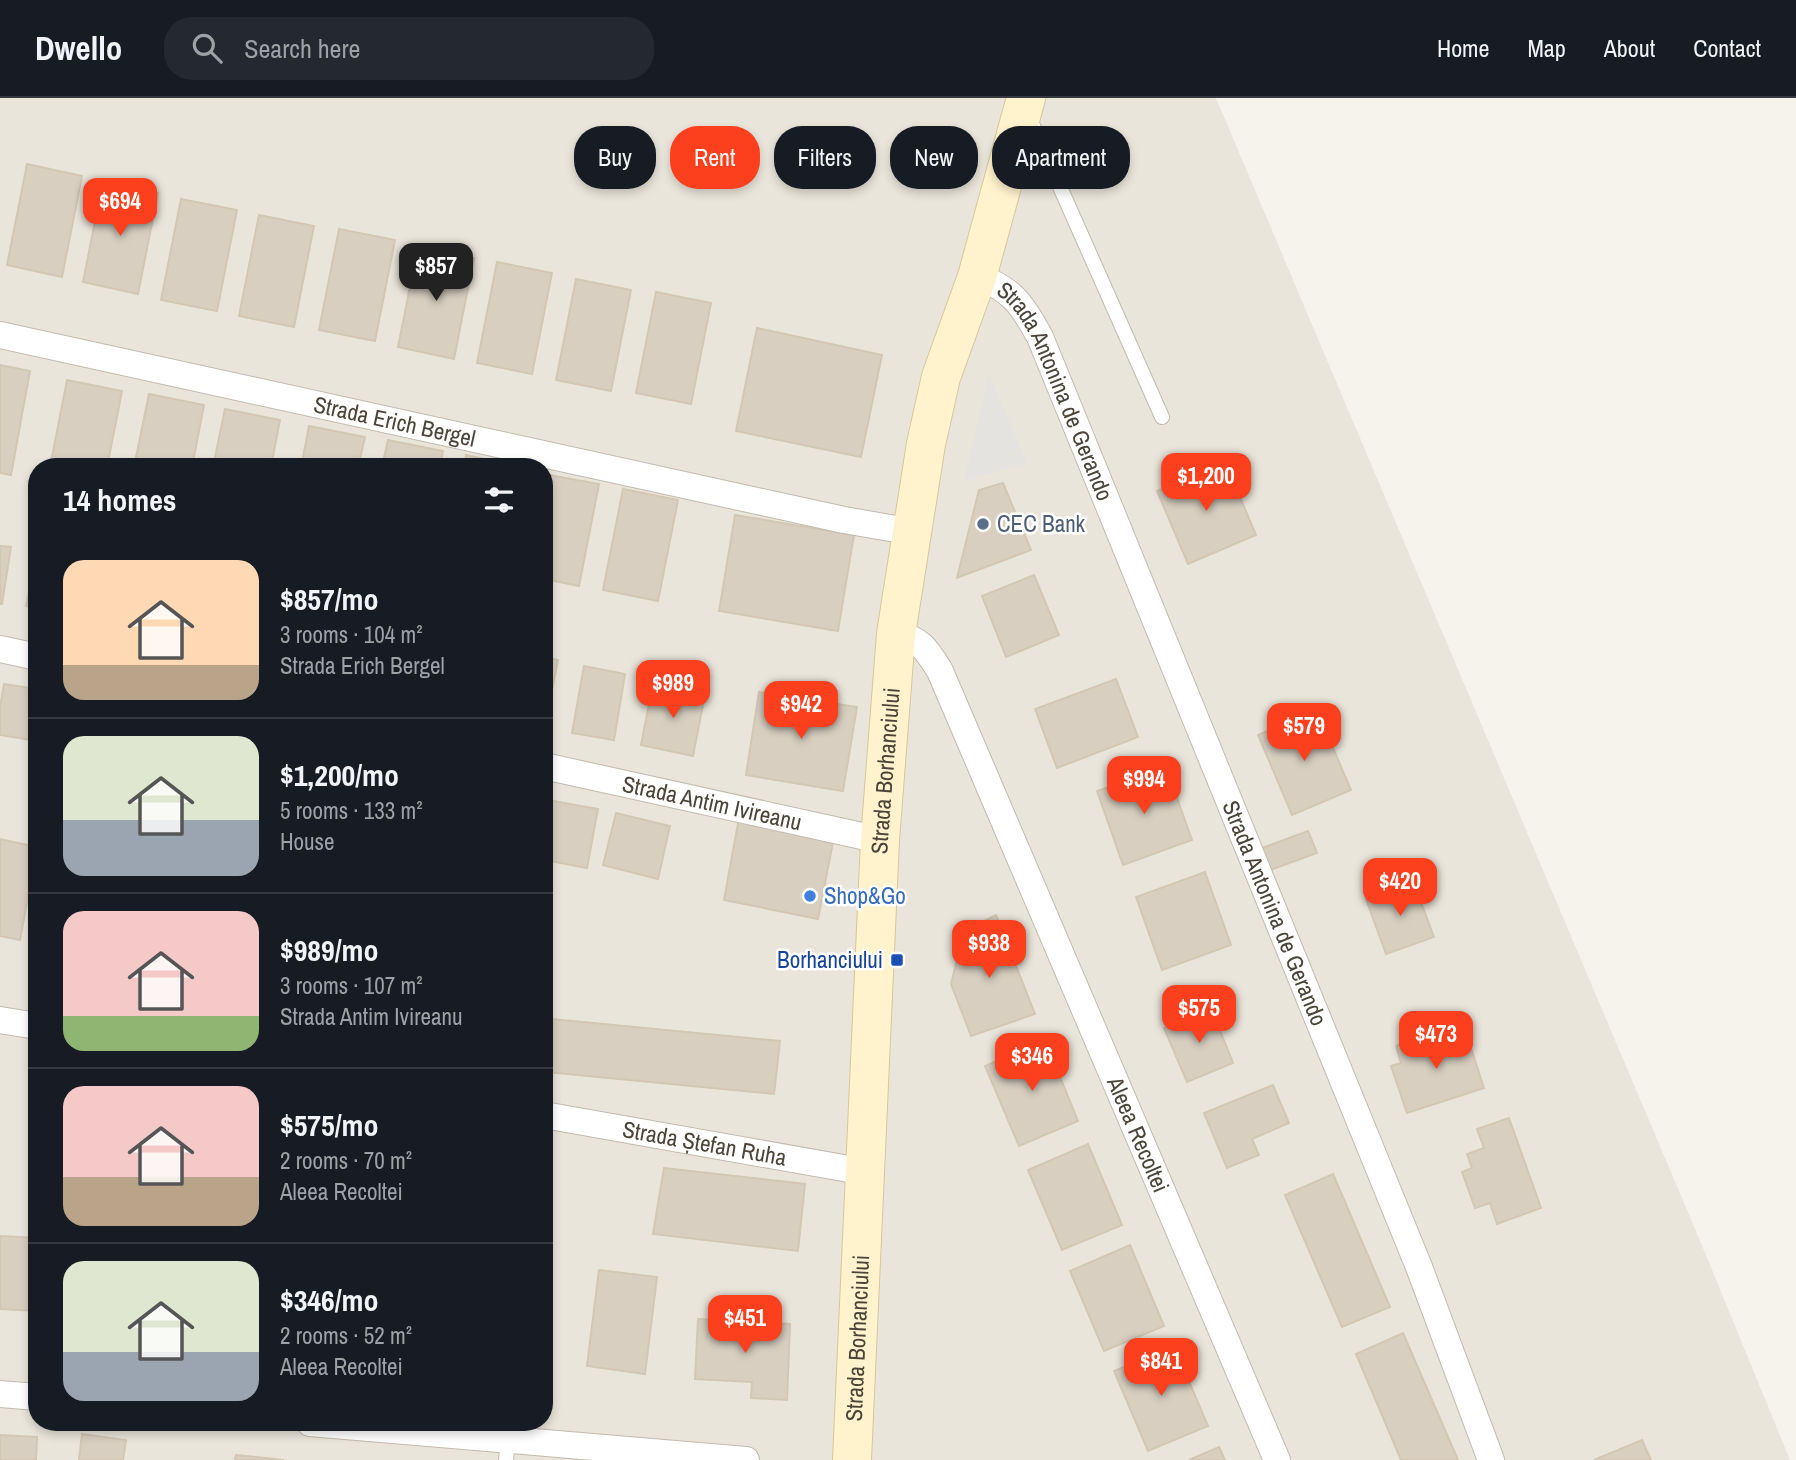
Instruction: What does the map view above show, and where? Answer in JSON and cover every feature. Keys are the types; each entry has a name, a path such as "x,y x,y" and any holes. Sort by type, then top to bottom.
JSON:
{"main road":[{"name":"Strada Borhanciului","path":"852,1460 880,840 896,634 926,444 940,377 977,277 1025,102"}],"street":[{"name":"Strada Antonina de Gerando","path":"977,277 994,282 1012,294 1026,311 1040,337 1419,1267 1491,1460"},
{"name":"Strada Erich Bergel","path":"0,335 913,533"},
{"name":"Aleea Recoltei","path":"896,634 912,637 926,649 940,671 1277,1460"},
{"path":"0,649 28,655"},
{"name":"Strada Antim Ivireanu","path":"553,768 880,840"},
{"path":"0,1020 28,1025"},
{"name":"Strada Ștefan Ruha","path":"553,1117 866,1172"},
{"path":"0,1394 28,1396"},
{"path":"368,1431 507,1450 746,1460"}],"lane":[{"path":"1025,102 1162,416"}],"shaded area":[{"path":"0,98 1216,98 1701,1243 1790,1460 0,1460"},
{"path":"989,374 1027,463 964,481 974,439"}],"building":[{"path":"27,164 82,176 62,277 7,265"},
{"path":"103,181 158,193 138,294 83,282"},
{"path":"181,199 237,210 217,311 161,300"},
{"path":"259,215 314,226 294,327 239,316"},
{"path":"339,229 395,240 375,341 319,330"},
{"path":"418,247 474,258 454,359 398,347"},
{"path":"497,262 552,273 532,374 477,363"},
{"path":"576,279 631,290 611,391 556,380"},
{"path":"656,292 711,303 691,404 636,393"},
{"path":"757,328 882,355 861,457 736,431"},
{"path":"0,365 30,371 11,475 0,473"},
{"path":"67,380 122,391 109,458 52,458"},
{"path":"149,394 204,405 194,458 136,458"},
{"path":"225,409 280,420 273,458 215,458"},
{"path":"309,426 365,437 360,458 303,458"},
{"path":"388,440 443,451 442,458 384,458"},
{"path":"1225,462 1256,535 1188,564 1157,491"},
{"path":"553,476 599,484 579,586 553,581"},
{"path":"1003,483 1031,550 957,578 979,490"},
{"path":"623,489 678,500 658,601 603,590"},
{"path":"735,515 854,535 838,631 719,611"},
{"path":"0,546 11,547 2,604 0,604"},
{"path":"1034,575 1059,635 1006,657 982,596"},
{"path":"553,659 558,660 553,685"},
{"path":"584,666 625,674 614,740 572,733"},
{"path":"1116,679 1138,737 1057,768 1035,709"},
{"path":"4,684 28,688 28,740 0,735 0,707"},
{"path":"653,684 705,695 693,756 641,745"},
{"path":"759,692 857,707 843,791 746,775"},
{"path":"1317,710 1351,790 1292,815 1258,735"},
{"path":"1166,767 1192,840 1123,865 1097,791"},
{"path":"553,801 598,809 587,868 553,862"},
{"path":"616,813 670,826 658,879 603,865"},
{"path":"739,818 834,837 818,919 724,900"},
{"path":"1308,831 1317,853 1262,873 1254,851"},
{"path":"0,839 28,845 28,896 20,940 0,936"},
{"path":"1205,872 1231,945 1162,970 1136,897"},
{"path":"1413,881 1434,937 1386,954 1366,899"},
{"path":"996,915 1035,1014 971,1036 951,984 964,932"},
{"path":"1211,1008 1233,1063 1187,1082 1164,1028"},
{"path":"553,1019 780,1041 774,1094 553,1073"},
{"path":"1435,1033 1438,1042 1466,1033 1484,1088 1407,1113 1391,1066 1401,1063 1396,1046"},
{"path":"1045,1040 1078,1121 1019,1146 985,1066"},
{"path":"1273,1085 1289,1123 1252,1139 1259,1155 1227,1168 1204,1113"},
{"path":"1509,1118 1541,1208 1497,1224 1490,1203 1475,1208 1462,1172 1472,1168 1467,1154 1484,1148 1477,1129"},
{"path":"1088,1144 1122,1225 1062,1250 1028,1170"},
{"path":"664,1168 805,1184 798,1251 653,1234"},
{"path":"1333,1174 1390,1307 1342,1327 1285,1195"},
{"path":"0,1236 28,1238 28,1311 0,1309"},
{"path":"1130,1245 1164,1326 1104,1351 1070,1271"},
{"path":"599,1270 657,1277 645,1374 587,1366"},
{"path":"698,1319 790,1324 787,1400 751,1398 752,1382 695,1379"},
{"path":"1403,1333 1458,1460 1401,1460 1356,1354"},
{"path":"1174,1346 1208,1426 1148,1451 1114,1371"},
{"path":"82,1434 126,1440 123,1460 79,1460"},
{"path":"0,1435 37,1437 36,1460 0,1460"},
{"path":"1642,1440 1651,1460 1594,1460"},
{"path":"1219,1447 1225,1460 1189,1460"},
{"path":"236,1455 284,1460 235,1460"}],"place":[{"name":"CEC Bank","path":"983,524"},
{"name":"Shop&Go","path":"810,896"},
{"name":"Borhanciului","path":"897,960"}]}
